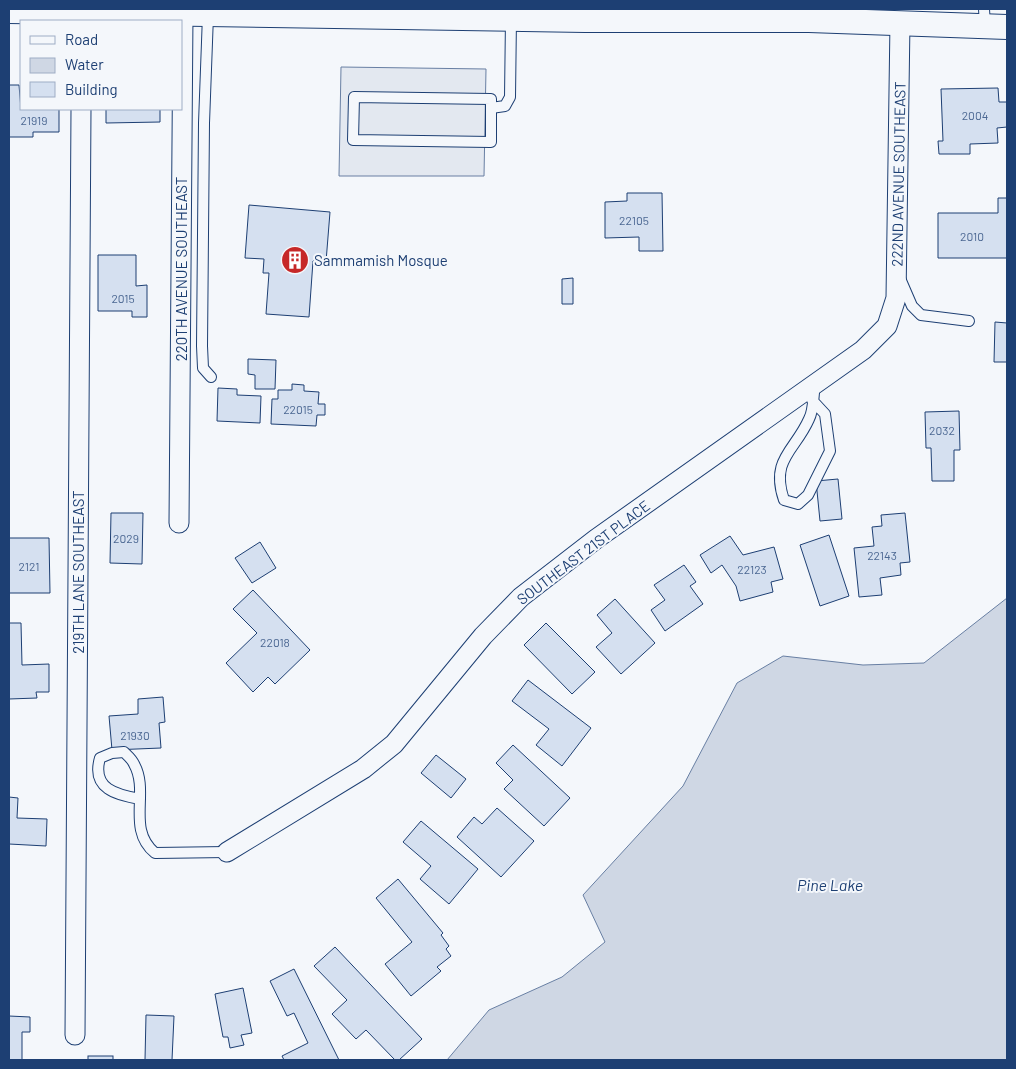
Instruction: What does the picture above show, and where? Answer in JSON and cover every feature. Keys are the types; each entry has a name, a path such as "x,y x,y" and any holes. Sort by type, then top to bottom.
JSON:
{"street":[{"path":"9,11 82,17 196,14 900,22 992,20"},
{"name":"220TH AVENUE SOUTHEAST","path":"179,523 196,14"},
{"name":"222ND AVENUE SOUTHEAST","path":"887,326 896,298 900,22"},
{"name":"219TH LANE SOUTHEAST","path":"75,1034 81,110"},
{"name":"SOUTHEAST 21ST PLACE","path":"227,852 363,769 394,744 413,724 483,636 521,597 596,539 814,392 863,350 887,326"}],"lane":[{"path":"196,14 204,123 202,346 203,368 210,377"},
{"path":"491,108 505,106 510,97 512,18"},
{"path":"354,97 491,99 491,108 491,142 353,140 354,97"},
{"path":"896,271 916,311 921,315 968,321"},
{"path":"814,392 825,414 830,451 808,495 798,504 784,500 778,483 785,455 810,418 814,392"},
{"path":"140,799 117,795 104,785 97,768 100,758 112,753 124,752 135,764 140,799 140,830 146,846 155,853 227,852"}],"shaded area":[{"path":"341,67 486,69 484,176 339,176"}],"water":[{"name":"Pine Lake","path":"1007,598 1007,1060 447,1060 489,1010 562,977 605,942 583,895 683,786 737,683 783,656 863,665 924,663"}],"building":[{"path":"9,85 19,85 20,110 59,110 59,132 33,132 33,137 9,137"},
{"path":"998,88 999,102 1007,102 1007,127 997,128 998,143 970,144 970,154 939,154 938,141 943,141 941,89"},
{"path":"106,110 160,110 160,122 106,123"},
{"path":"627,193 662,193 663,251 639,251 639,237 605,238 605,202 627,201"},
{"path":"998,198 1007,198 1007,258 938,258 938,213 998,213"},
{"name":"Sammamish Mosque","path":"249,205 330,212 326,262 313,261 309,317 266,314 269,273 263,273 264,259 245,258"},
{"path":"98,255 136,255 136,286 147,285 147,317 132,317 132,311 98,311"},
{"path":"573,278 573,304 562,304 562,279"},
{"path":"995,322 1007,323 1007,362 994,362"},
{"path":"248,359 276,360 275,389 255,389 255,375 248,374"},
{"path":"292,384 304,385 304,391 319,392 318,404 325,404 325,415 317,415 316,426 271,424 272,399 278,399 278,390 292,390"},
{"path":"218,388 237,389 237,395 261,396 260,423 217,421"},
{"path":"959,411 960,450 954,450 954,481 932,481 931,448 926,448 925,412"},
{"path":"838,479 842,519 820,521 816,481"},
{"path":"111,513 143,513 142,564 110,563"},
{"path":"905,513 910,562 900,563 901,575 880,578 882,595 859,597 854,548 874,546 872,527 882,526 881,515"},
{"path":"829,535 849,596 820,606 800,545"},
{"path":"730,536 743,555 774,547 783,579 771,582 773,592 740,601 736,586 722,565 711,573 700,555"},
{"path":"9,538 49,538 50,593 9,593"},
{"path":"260,542 276,568 252,583 235,558"},
{"path":"684,565 696,582 690,586 703,604 665,631 651,610 665,600 654,585"},
{"path":"253,590 310,650 275,684 268,677 253,692 226,663 257,633 233,609"},
{"path":"615,599 655,643 621,674 596,647 612,633 597,615"},
{"path":"9,623 21,623 22,665 49,664 49,692 36,692 37,698 9,699"},
{"path":"546,623 595,672 572,694 524,645"},
{"path":"528,680 591,728 562,766 536,745 549,729 512,701"},
{"path":"163,697 165,722 159,723 161,748 112,750 109,716 138,714 138,699"},
{"path":"513,745 570,798 544,826 504,789 513,780 496,763"},
{"path":"436,755 466,779 451,798 421,773"},
{"path":"9,797 18,798 17,818 47,819 46,846 9,844"},
{"path":"497,808 534,841 501,877 457,837 474,817 482,824"},
{"path":"421,821 478,869 449,904 420,879 431,866 403,842"},
{"path":"398,879 443,933 441,935 449,946 446,949 451,956 437,967 441,971 411,996 385,964 412,942 376,898"},
{"path":"335,947 422,1039 399,1060 395,1060 366,1030 356,1039 332,1014 347,1000 314,966"},
{"path":"294,969 339,1060 284,1060 282,1056 308,1043 294,1013 287,1016 270,981"},
{"path":"243,988 252,1033 241,1035 244,1045 230,1048 228,1037 223,1037 215,994"},
{"path":"146,1015 174,1016 172,1060 145,1060"},
{"path":"9,1016 30,1017 30,1032 22,1032 22,1060 9,1060"},
{"path":"88,1056 113,1056 113,1060 88,1060"}],"place":[{"name":"Sammamish Mosque","path":"295,260"}]}
